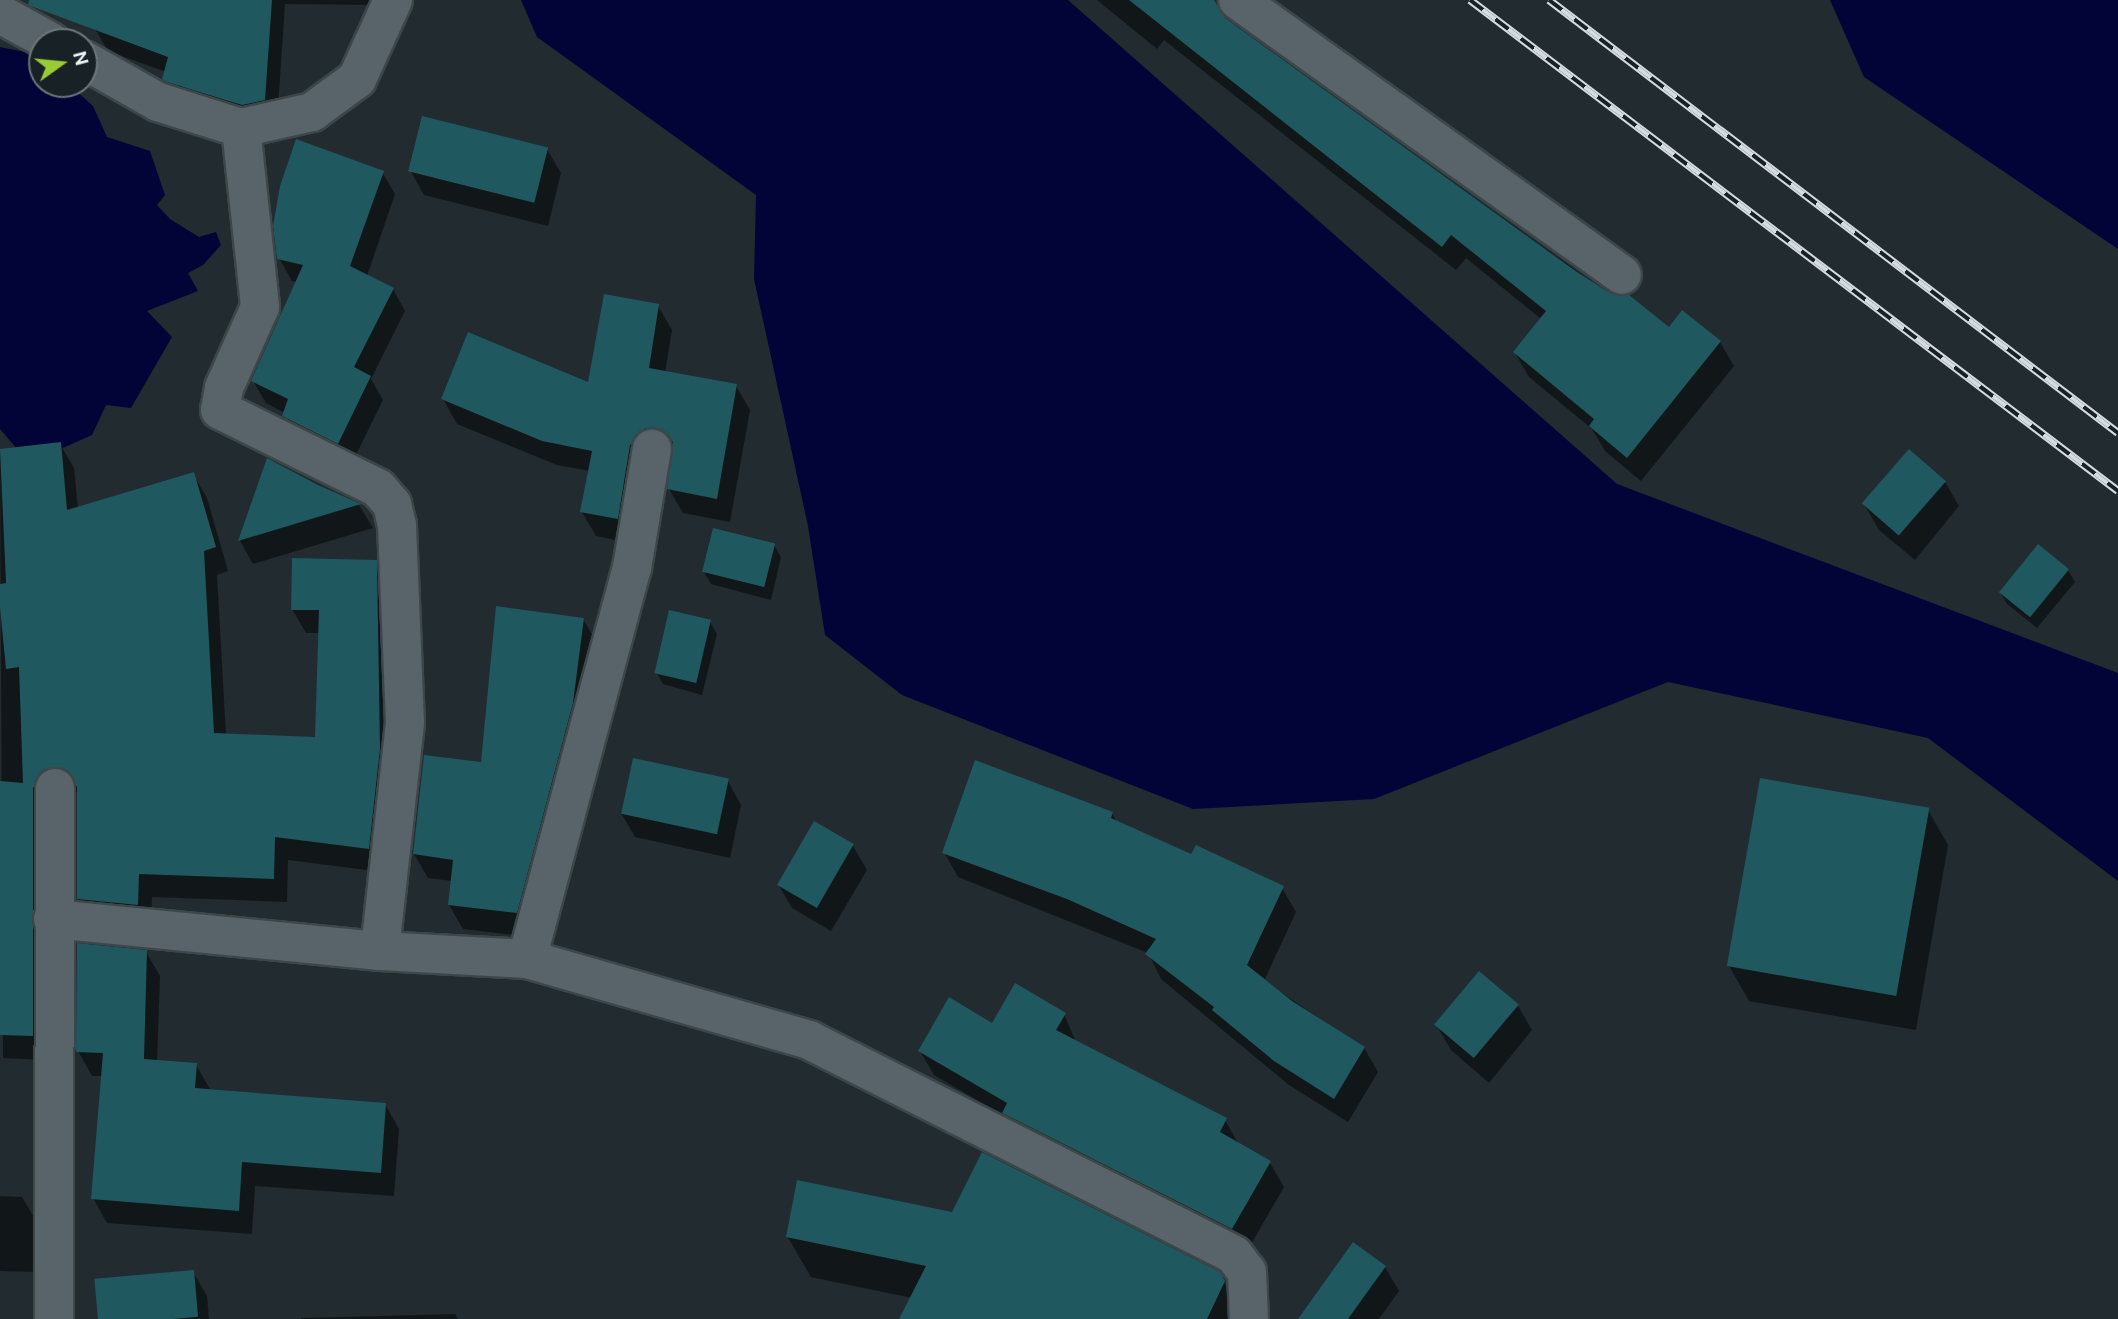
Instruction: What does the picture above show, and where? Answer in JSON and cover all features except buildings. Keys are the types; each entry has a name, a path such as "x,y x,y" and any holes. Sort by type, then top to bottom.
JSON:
{"street":[{"path":"98,68 158,102 241,128 312,112 357,79 394,0"},
{"path":"1238,0 1622,275"},
{"path":"0,14 28,29"},
{"path":"241,128 261,307 224,388 220,410 378,488 392,505 397,525 405,723 380,951"},
{"path":"527,958 632,568 652,449"},
{"path":"54,1319 55,788"},
{"path":"53,919 380,951 527,958 809,1040 1234,1255 1247,1272 1249,1319"}],"shaded area":[{"path":"521,0 1068,0 1617,484 2118,673 2118,881 1928,738 1668,682 1374,799 1193,809 902,695 825,635 808,526 754,279 756,195 537,37"},
{"path":"1830,0 2118,0 2118,249 1864,77"},
{"path":"0,47 28,55 28,98 84,98 93,106 107,137 150,151 165,195 157,205 170,219 199,237 216,232 221,245 203,265 188,273 198,291 147,311 172,337 131,408 106,405 92,435 29,463 0,429"}],"railway":[{"path":"1470,0 2118,491"},
{"path":"1549,0 2118,433"}]}
